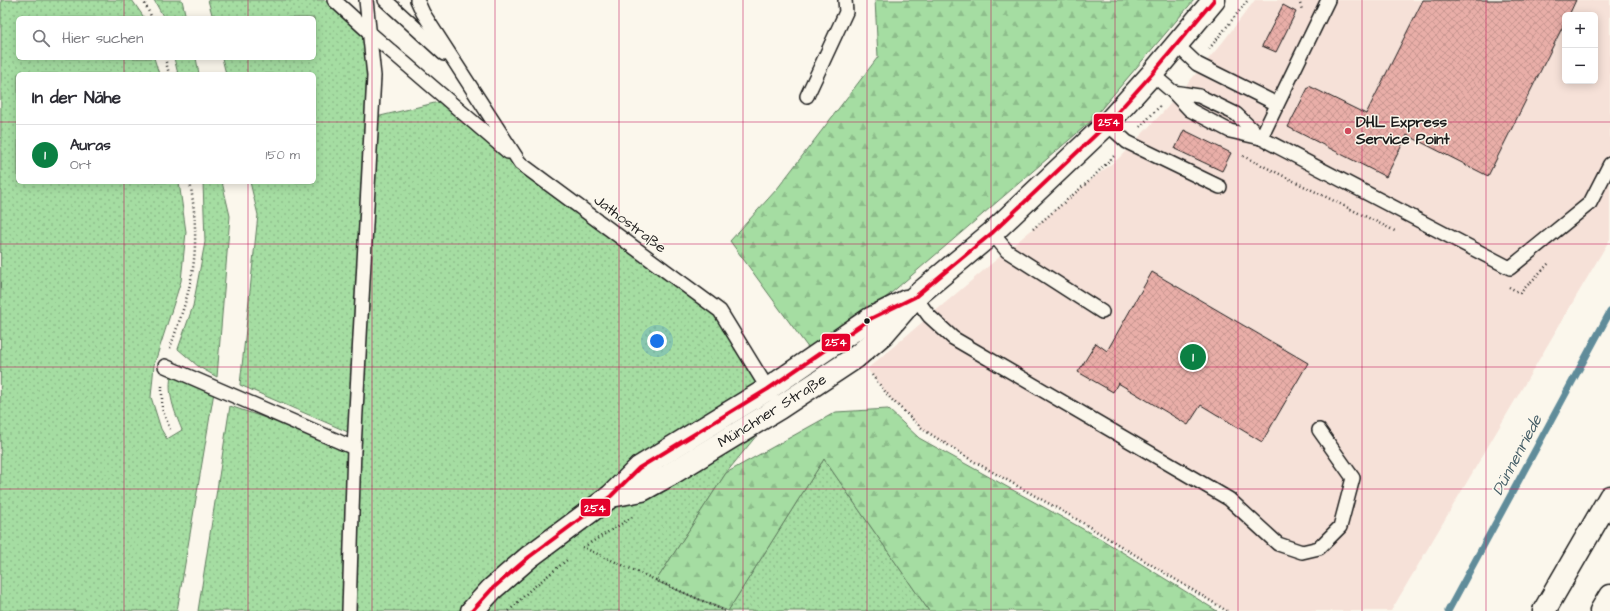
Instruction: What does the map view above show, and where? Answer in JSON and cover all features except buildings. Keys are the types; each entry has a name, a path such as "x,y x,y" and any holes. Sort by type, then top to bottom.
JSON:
{"main road":[{"name":"Münchner Straße","path":"611,496 642,490 779,408 856,357 883,334 915,297 992,233 1035,194 1107,124 1152,74 1214,0"},
{"name":"Münchner Straße","path":"472,611 492,589 528,558 567,527 611,496 639,468 768,389 870,319 915,297"},
{"path":"1544,611 1610,497"},
{"path":"1601,611 1610,596"}],"lane":[{"path":"334,0 520,163"},
{"path":"349,611 354,448 374,76 366,0"},
{"path":"385,0 459,68"},
{"path":"417,0 423,13 459,68"},
{"path":"807,96 846,12 845,0"},
{"path":"1261,138 1328,0"},
{"path":"1177,45 1197,64 1277,104"},
{"name":"Jathostraße","path":"459,68 520,163 720,311 779,408"},
{"path":"1152,74 1174,92 1190,110 1230,131 1261,138 1510,268 1590,203 1610,164"},
{"path":"1174,92 1199,96 1236,114 1261,138"},
{"path":"1107,124 1127,142 1220,188"},
{"path":"992,233 1007,251 1102,312"},
{"path":"915,297 929,316 953,338 1229,499 1278,544 1302,552 1319,548 1340,527 1353,478 1319,430"},
{"path":"165,366 354,448"}],"path":[{"path":"143,0 151,16"},
{"path":"166,60 168,72"},
{"path":"170,429 162,409 162,386 165,366 186,299 193,268 195,238 190,184"},
{"path":"856,357 891,399 924,430 973,461 1078,520 1227,611"},
{"path":"567,527 582,548 725,611"}],"shaded area":[{"path":"1255,0 1610,0 1610,239 1391,611 1227,611 1078,520 973,461 924,430 891,399 867,369 1088,182 1119,158 1165,110 1222,43"}],"green space":[{"path":"1,0 132,0 143,16 16,16 16,60 155,60 158,72 16,72 16,184 179,184 186,232 181,281 154,365 151,397 161,429 167,439 182,430 172,402 170,380 172,373 214,392 177,611 0,611"},
{"path":"154,0 182,0 186,16 163,16"},
{"path":"208,0 325,0 364,37 367,76 348,432 240,385 258,215 250,184 316,184 316,72 226,72 222,60 316,60 316,16 212,16"},
{"path":"875,0 1194,0 1090,122 876,306 809,349 730,241 777,189 878,57"},
{"path":"174,60 196,60 199,72 178,72"},
{"path":"447,100 720,311 779,408 726,473 656,581 725,611 198,611 230,406 354,448 372,118"},
{"path":"203,184 222,184 230,216 217,377 199,367 178,349 193,306 205,242"},
{"path":"888,409 919,438 1101,539 1217,611 929,611 824,459 728,611 656,581 726,473 836,412"},
{"path":"824,459 929,611 728,611"}],"waterway":[{"name":"Dünnenriede","path":"1448,611 1610,312"}],"transit line":[{"name":"254","path":"472,611 492,589 529,557 611,496 639,468 768,389 870,319 915,297 992,233 1107,124 1152,74 1214,0"}],"place":[{"name":"DHL Express Service Point","path":"1348,131"},
{"name":"Auras","path":"1193,357"}]}
